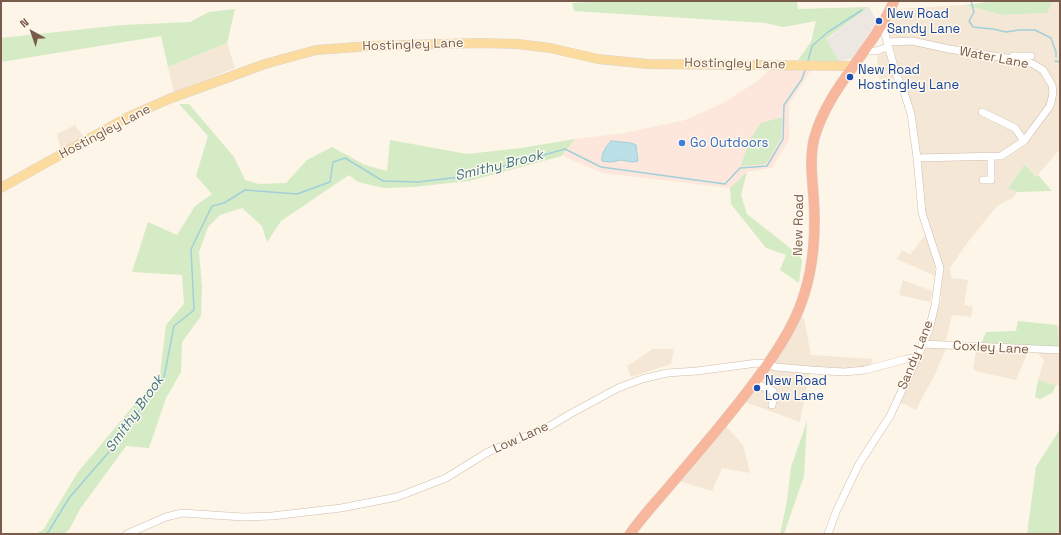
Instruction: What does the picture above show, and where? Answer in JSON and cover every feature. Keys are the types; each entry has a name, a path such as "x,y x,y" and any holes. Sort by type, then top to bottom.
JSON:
{"highway":[{"name":"New Road","path":"630,534 730,415 754,384 778,350 797,315 809,275 814,236 811,156 818,127 824,112 838,88 864,51 894,1"}],"main road":[{"name":"Hostingley Lane","path":"1,188 128,117 162,102 265,64 316,50 371,46 479,43 518,44 550,48 598,59 648,64 854,66"}],"street":[{"name":"Sandy Lane","path":"828,534 836,512 859,464 890,416 929,330 935,305 940,268 922,213 911,114 887,44 882,23"},
{"name":"Water Lane","path":"864,51 876,51 887,44 912,41 949,49 1008,58 1033,64 1043,70 1052,85 1053,93 1050,106 1024,141 1001,156 946,156 917,158"},
{"path":"1008,58 1010,56 1031,56"},
{"path":"981,112 1015,128 1024,141"},
{"path":"988,181 991,157"},
{"name":"Coxley Lane","path":"922,344 1060,350"},
{"name":"Low Lane","path":"127,534 166,517 182,513 243,517 272,516 341,508 397,497 416,491 446,478 488,452 550,426 598,398 642,378 667,373 697,371 743,364 768,364 783,367 844,372 865,370 906,359 917,358"},
{"path":"754,384 773,391 774,396 772,405"}],"shaded area":[{"path":"1053,1 1060,1 1060,149 1036,177 1026,164 1008,187 1017,192 1014,197 997,206 968,242 950,268 951,278 968,280 964,305 973,307 971,317 952,315 946,340 948,344 936,372 916,410 900,402 926,341 941,300 940,268 933,235 920,198 914,118 890,46 888,27 895,9 964,5 1003,15 1046,13"},
{"path":"869,7 877,21 853,58 839,62 826,40"},
{"path":"227,43 235,68 174,93 168,67"},
{"path":"886,52 894,78 887,80 879,79 877,56"},
{"name":"Go Outdoors","path":"770,69 811,70 789,104 789,140 772,168 747,172 730,188 602,173 563,156 575,139 625,133 685,120 725,102 759,80"},
{"path":"75,125 84,137 61,150 57,134"},
{"path":"925,235 935,262 935,276 897,259 902,250 910,255"},
{"path":"903,280 932,291 930,302 899,295"},
{"path":"797,315 804,318 811,355 873,359 869,367 813,369 809,374 800,422 745,402"},
{"path":"1057,325 1060,325 1060,386 1038,380 1044,360 1036,351 1059,351"},
{"path":"653,349 674,349 671,364 631,377 627,366"},
{"path":"976,350 1027,354 1016,380 973,369"},
{"path":"726,426 743,445 750,473 722,468 712,491 679,481"}],"green space":[{"path":"611,1 797,1 798,9 869,7 826,39 839,62 798,60 811,42 816,21 783,27 765,23 574,11 572,3"},
{"path":"996,1 1053,1 1047,13 1003,15 964,5"},
{"path":"235,9 227,43 168,67 161,36 1,62 1,38 122,25 190,22 209,12"},
{"path":"179,104 189,104 234,157 245,180 259,184 286,183 307,160 332,147 365,165 387,171 390,140 467,154 521,148 575,139 562,156 469,181 413,187 384,188 358,182 349,175 281,221 267,242 262,226 242,208 220,215 208,227 199,252 202,287 201,316 182,342 181,372 166,398 149,448 126,446 80,509 69,530 64,534 34,534 43,530 78,472 160,374 166,325 184,304 182,275 132,272 148,222 177,235 195,206 212,194 196,176 208,136"},
{"path":"782,118 781,138 766,164 741,166 749,141 761,123"},
{"path":"1025,164 1036,177 1038,175 1052,191 1017,192 1008,188"},
{"path":"747,172 741,195 747,214 799,255 802,260 799,283 780,270 786,255 766,248 731,204 730,188"},
{"path":"1018,321 1057,325 1059,348 981,344 986,332 1016,331"},
{"path":"1038,380 1056,385 1052,393 1040,399 1035,397"},
{"path":"807,421 804,476 784,534 780,534 787,501 791,467"},
{"path":"1060,429 1060,534 1027,534 1036,467"}],"water":[{"path":"611,141 636,145 638,161 602,161 603,153"}],"waterway":[{"path":"971,1 974,12 969,21 973,27 1006,32 1035,30 1051,38 1056,52 1056,57"},
{"name":"Smithy Brook","path":"808,61 812,46 828,32 862,10"},
{"path":"1055,61 1060,62"},
{"name":"Smithy Brook","path":"46,534 69,498 108,453 164,377 174,326 194,310 191,249 212,206 224,203 245,190 297,194 330,182 333,162 345,158 383,181 418,182 468,176 565,149 601,167 725,184 740,168 767,166 783,139 784,105 802,79 805,70"}],"place":[{"name":"New Road Sandy Lane","path":"879,21"},
{"name":"New Road Hostingley Lane","path":"850,77"},
{"name":"Go Outdoors","path":"682,143"},
{"name":"New Road Low Lane","path":"757,388"}]}
